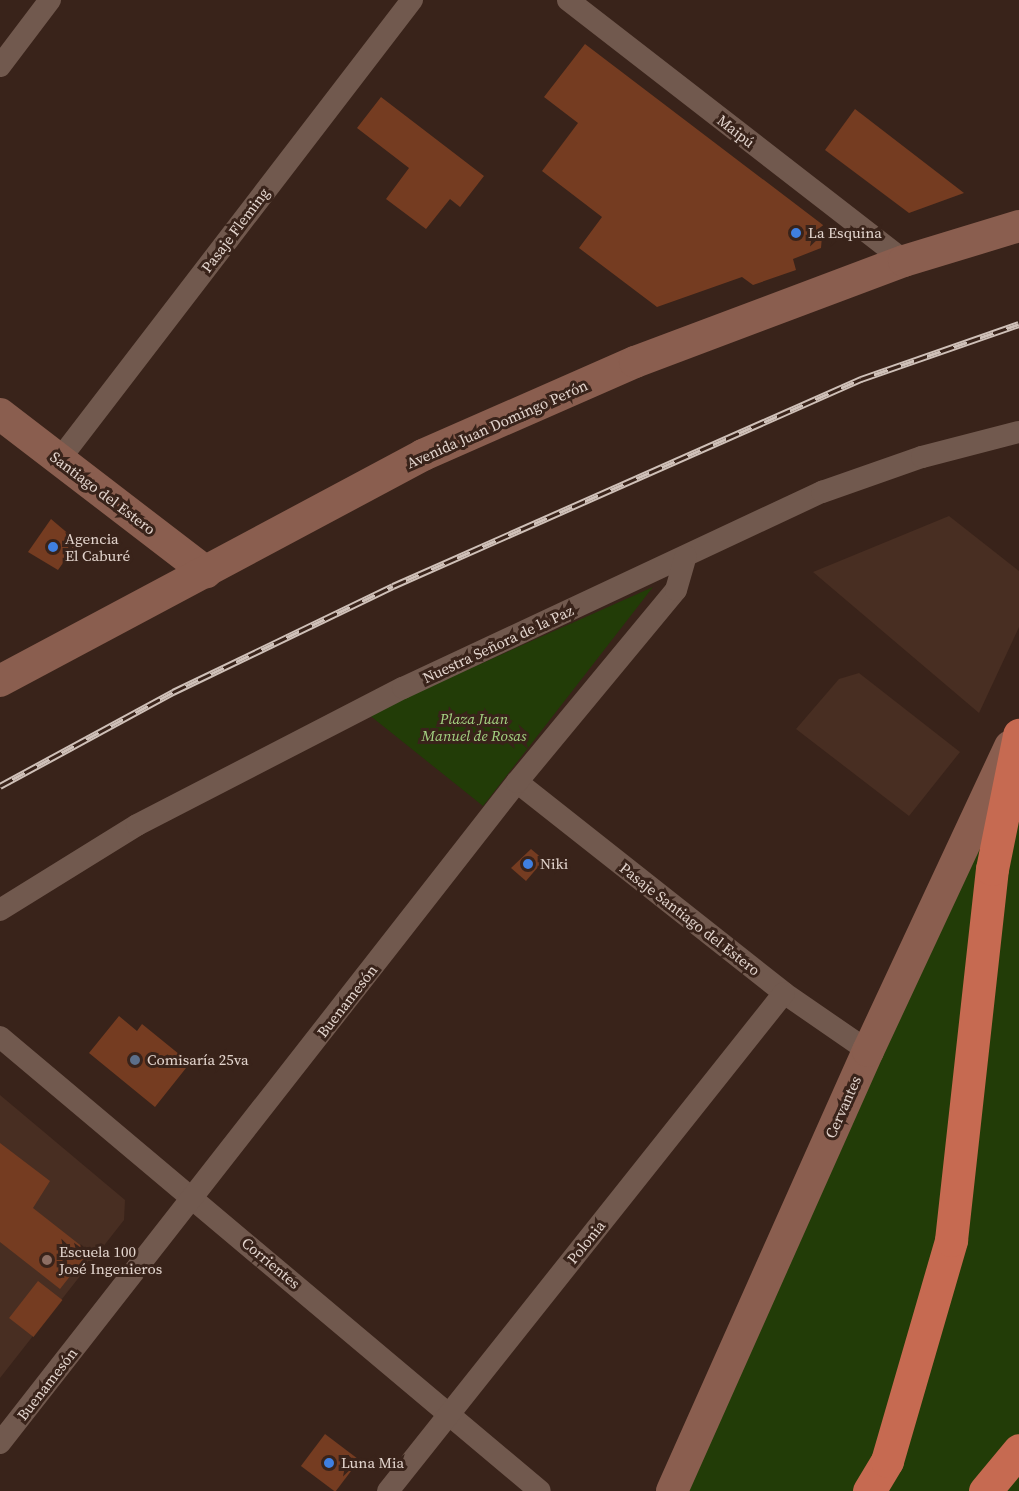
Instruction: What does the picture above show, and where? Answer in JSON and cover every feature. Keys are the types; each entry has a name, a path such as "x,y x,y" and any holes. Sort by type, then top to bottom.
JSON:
{"highway":[{"path":"869,1491 886,1461 951,1240 992,869 1019,735"},
{"path":"984,1491 1019,1450"}],"street":[{"path":"0,66 51,0"},
{"name":"Pasaje Fleming","path":"59,460 412,0"},
{"name":"Maipú","path":"568,0 904,261"},
{"name":"Avenida Juan Domingo Perón","path":"0,681 115,616 206,572 423,455 635,362 904,261 1019,226"},
{"name":"Santiago del Estero","path":"0,414 206,572"},
{"name":"Nuestra Señora de la Paz","path":"0,910 137,825 403,688 822,492 922,457 1019,432"},
{"name":"Buenamesón","path":"0,1443 195,1198 517,782 676,590 686,556"},
{"name":"Cervantes","path":"672,1491 868,1051 1019,727"},
{"name":"Pasaje Santiago del Estero","path":"517,782 784,993 868,1051"},
{"name":"Polonia","path":"388,1491 784,993"},
{"name":"Corrientes","path":"0,1037 195,1198 540,1491"}],"shaded area":[{"path":"949,516 1019,571 1019,627 979,713 813,572"},
{"path":"859,673 960,752 909,816 796,729 839,679"},
{"name":"Escuela 100 José Ingenieros","path":"0,1095 125,1200 124,1220 0,1378"}],"green space":[{"name":"Plaza Juan Manuel de Rosas","path":"653,587 483,806 368,714"},
{"path":"1019,727 1019,1491 672,1491"}],"building":[{"path":"585,44 823,225 821,248 793,259 796,270 753,285 742,277 657,307 579,248 602,217 542,171 578,123 544,97"},
{"path":"381,97 484,176 460,207 450,199 426,229 386,199 409,168 357,128"},
{"path":"855,109 964,193 909,213 825,150"},
{"name":"Agencia El Caburé","path":"51,519 78,542 58,570 28,552"},
{"name":"Niki","path":"531,849 544,860 526,881 511,868"},
{"path":"119,1016 137,1031 142,1024 190,1063 155,1107 89,1053"},
{"path":"0,1143 50,1181 33,1208 89,1252 60,1289 0,1242"},
{"path":"38,1281 62,1300 33,1337 9,1318"},
{"name":"Luna Mia","path":"325,1434 359,1460 336,1491 301,1466"}],"railway":[{"path":"0,786 173,692 393,586 861,379 1019,324"}],"place":[{"name":"La Esquina","path":"796,233"},
{"name":"Agencia El Caburé","path":"53,547"},
{"name":"Niki","path":"528,864"},
{"name":"Comisaría 25va","path":"135,1060"},
{"name":"Escuela 100 José Ingenieros","path":"47,1260"},
{"name":"Luna Mia","path":"329,1463"}]}
